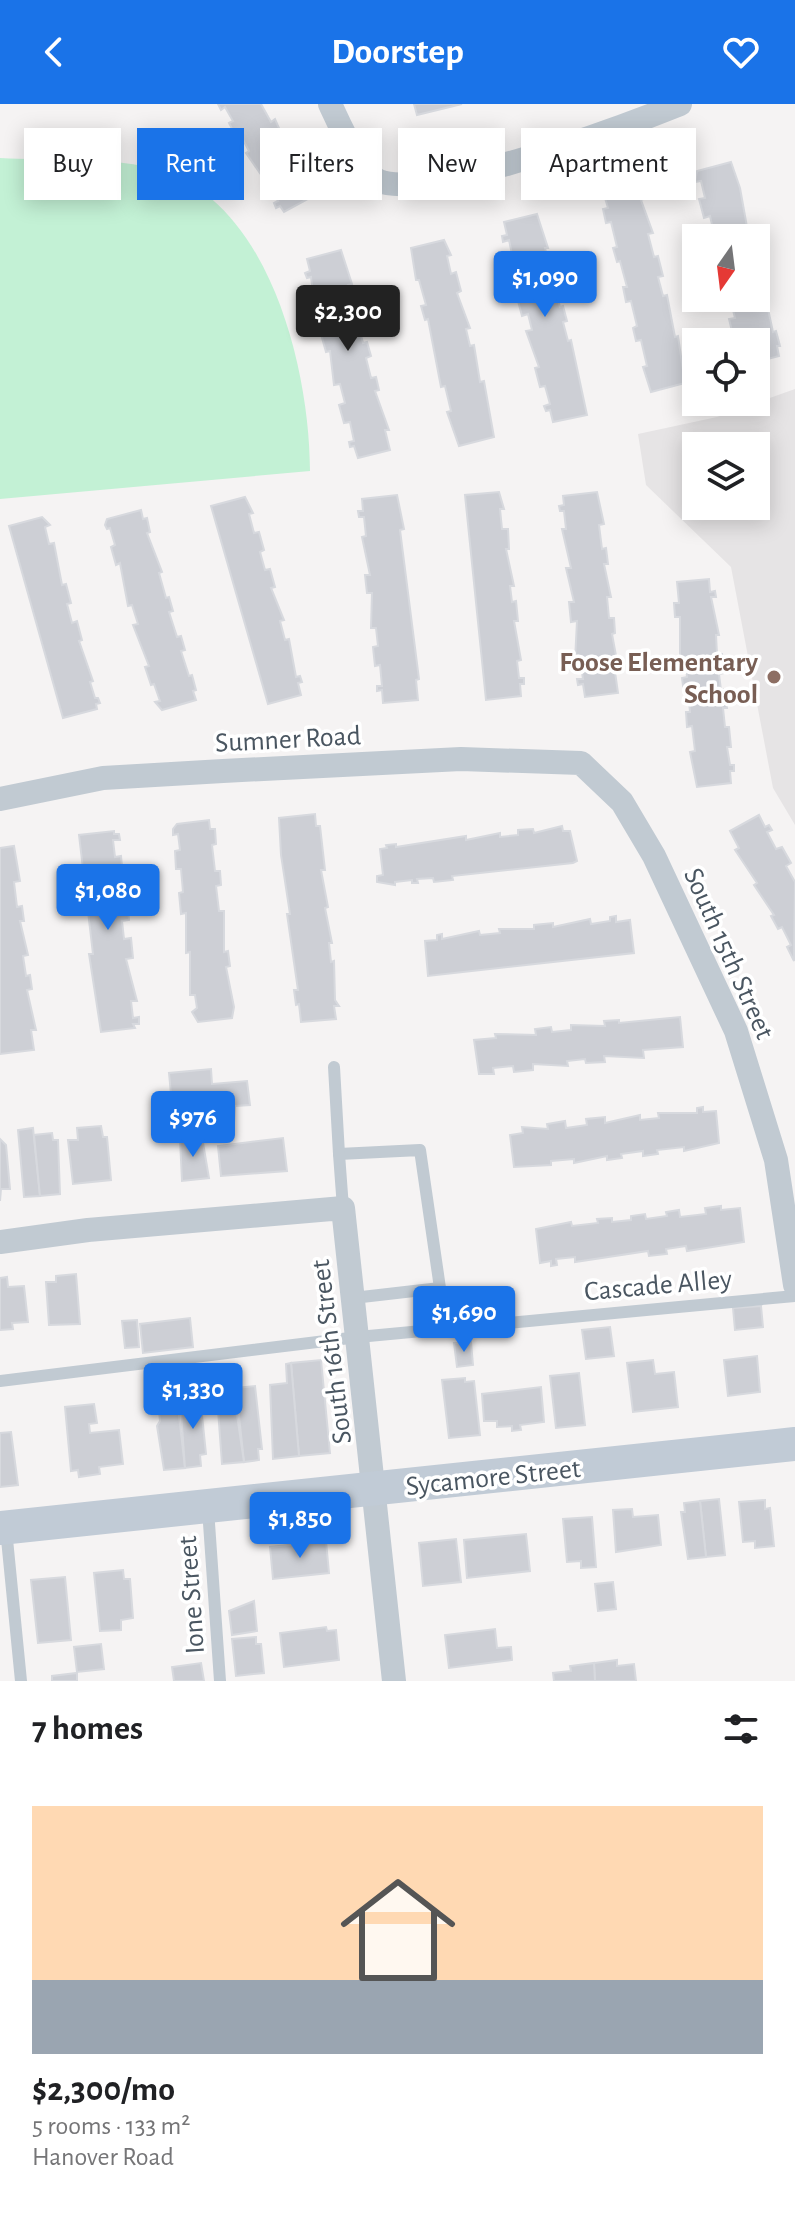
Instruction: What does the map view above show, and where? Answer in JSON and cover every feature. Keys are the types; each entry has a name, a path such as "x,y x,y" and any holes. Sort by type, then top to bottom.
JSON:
{"main road":[{"name":"Sycamore Street","path":"3,1527 795,1444"}],"street":[{"path":"330,104 368,170 377,180 398,184 426,183 583,142 680,104"},
{"name":"Sumner Road","path":"0,799 103,778 461,759 581,763"},
{"name":"South 15th Street","path":"581,763 622,802 654,856 736,1031 776,1160 795,1285"},
{"path":"0,1242 88,1230 343,1208"},
{"name":"South 16th Street","path":"343,1208 394,1681"}],"lane":[{"path":"334,1067 343,1208"},
{"path":"339,1154 420,1150 440,1288 353,1298"},
{"name":"Cascade Alley","path":"0,1381 358,1337 795,1296"},
{"name":"Ione Street","path":"207,1506 220,1681"},
{"path":"3,1527 21,1681"}],"shaded area":[{"name":"Foose Elementary School","path":"795,389 795,825 773,788 731,567 682,520 770,520 770,432 682,432 682,520 646,485 638,434 720,416 770,416 770,398"}],"green space":[{"path":"0,158 24,159 24,200 121,200 121,163 137,165 137,200 211,200 226,212 253,249 274,291 291,337 302,384 310,471 0,499"}],"building":[{"path":"218,104 261,104 271,122 275,119 279,128 260,128 260,173 246,153 249,151 244,142 244,128 232,128 229,123 233,121 225,107 221,110"},
{"path":"414,104 462,104 417,115"},
{"path":"731,162 740,188 746,224 712,224 710,216 704,218 699,199 705,198 701,181 696,182 697,171"},
{"path":"306,200 284,212 280,206 276,208 274,203"},
{"path":"606,200 641,200 653,233 648,234 654,257 658,256 663,276 658,277 663,296 667,295 675,337 678,336 682,384 651,392 643,367 647,366 641,340 636,341 633,328 637,326 631,301 626,302 623,287 627,287 613,248 617,247 611,222 606,223 603,209 608,208"},
{"path":"537,214 548,248 545,248 551,273 555,272 559,287 555,288 567,321 563,322 568,341 571,340 587,415 553,422 550,410 546,411 544,406 550,404 545,386 540,387 535,368 539,367 526,331 532,330 528,314 522,316 517,297 523,296 518,277 512,279 508,260 513,259 509,240 503,242 502,236 507,235 504,222"},
{"path":"444,240 451,255 447,256 451,274 456,272 461,291 457,293 470,328 466,329 470,346 474,345 480,382 484,381 494,437 459,446 447,412 451,411 445,386 441,387 428,319 425,320 421,306 426,305 419,280 416,280 411,248"},
{"path":"341,250 352,284 348,285 355,310 359,308 362,323 358,324 363,343 367,342 371,356 366,358 371,378 376,377 379,390 375,391 389,430 385,430 390,450 358,458 354,446 350,447 349,442 354,441 350,422 344,423 339,405 345,403 340,384 334,385 330,351 326,352 321,334 326,332 321,314 316,315 311,277 307,278 305,273 310,271 307,259"},
{"path":"734,312 769,312 780,346 777,346 779,356 770,358 770,328 731,328 729,319 735,318"},
{"path":"499,492 504,509 500,509 502,529 508,529 509,549 506,549 514,586 510,586 512,602 516,601 518,621 514,621 521,660 517,661 519,678 524,678 524,684 520,684 521,696 486,700 465,495"},
{"path":"597,492 604,524 599,525 602,549 606,548 608,564 604,564 611,597 607,597 609,618 614,618 615,633 612,634 619,672 615,672 618,693 585,697 583,684 578,685 577,679 583,679 580,660 575,661 577,621 571,622 569,602 574,602 566,568 571,568 562,529 566,529 564,511 560,511 559,506 564,505 563,496"},
{"path":"397,495 404,529 400,530 419,679 416,680 418,700 383,703 382,690 377,691 377,686 382,686 380,665 375,666 373,647 378,646 376,628 371,628 372,593 367,593 365,575 370,575 362,537 366,536 364,517 359,517 358,511 363,511 362,499"},
{"path":"245,497 253,513 249,514 254,533 259,532 264,550 260,552 265,570 270,569 275,587 271,588 284,620 280,621 285,640 289,639 296,677 300,676 302,682 298,683 301,695 268,704 211,506"},
{"path":"141,510 143,519 147,518 150,532 147,533 162,572 159,573 166,598 169,597 173,611 169,612 177,637 181,636 185,650 181,651 196,690 193,691 196,700 162,710 155,702 160,701 145,667 149,666 133,625 138,624 132,605 128,606 120,563 116,565 110,528 107,529 105,525 107,519"},
{"path":"42,517 50,525 45,527 49,544 54,543 62,585 66,584 71,603 67,604 72,623 77,621 82,640 79,641 93,681 90,682 100,703 96,704 97,709 63,718 9,526"},
{"path":"709,579 710,592 715,591 716,597 711,597 719,635 716,635 717,654 722,654 724,673 719,674 721,690 725,689 727,708 723,708 731,747 727,747 734,771 730,771 731,783 697,787 690,752 695,751 692,726 687,727 686,712 690,712 688,692 684,693 682,678 687,677 685,657 680,658 680,617 675,617 674,603 679,603 677,582"},
{"path":"315,814 316,826 320,826 325,870 321,870 328,907 325,908 332,943 329,943 331,962 334,961 335,1000 339,1006 334,1006 336,1019 301,1022 294,990 298,990 287,914 290,914 279,818"},
{"path":"759,815 765,827 769,825 772,830 767,832 776,849 782,847 791,863 786,866 795,882 794,961 787,947 791,945 782,927 778,929 771,916 774,915 754,885 757,883 735,850 739,848 730,831"},
{"path":"209,820 210,829 215,829 216,844 212,845 215,871 220,871 221,885 216,886 219,911 224,911 224,952 228,951 230,966 226,967 234,1007 232,1018 198,1022 192,1012 197,1008 195,995 190,995 186,913 181,914 181,869 176,869 175,851 180,850 178,834 173,835 173,829 177,824"},
{"path":"562,826 563,831 570,831 577,861 573,863 452,876 453,880 434,882 433,878 417,879 418,883 412,883 412,880 395,882 395,885 377,882 377,876 383,875 380,849 387,848 386,845 396,844 396,847 466,836 466,840 500,833 500,837 518,835 518,830 533,829 534,833"},
{"path":"114,831 114,834 119,834 120,840 113,840 115,857 121,856 123,877 118,877 120,900 127,899 129,920 122,921 124,939 131,938 133,958 126,959 137,1001 131,1001 133,1018 139,1017 139,1024 133,1024 135,1028 101,1032 89,954 93,954 79,835"},
{"path":"14,846 20,881 14,882 17,907 22,906 24,921 20,921 28,955 23,956 26,976 30,975 32,989 27,990 36,1030 31,1030 34,1050 0,1054 0,848"},
{"path":"616,916 616,922 630,920 634,953 428,976 425,941 437,940 437,935 442,934 442,939 479,931 480,935 500,933 499,929 534,929 534,925 553,923 553,927 590,919 591,924 610,921 610,917"},
{"path":"680,1017 683,1047 643,1050 644,1058 604,1056 605,1062 586,1063 585,1059 567,1061 568,1066 533,1064 533,1070 514,1072 513,1066 493,1068 494,1074 479,1074 474,1040 496,1038 495,1034 536,1035 535,1029 551,1027 552,1032 571,1030 571,1025 605,1026 604,1021 619,1020 619,1023"},
{"path":"211,1069 212,1084 247,1081 250,1105 235,1106 234,1123 218,1124 217,1113 228,1112 228,1107 173,1115 169,1073"},
{"path":"703,1107 703,1112 716,1111 719,1143 684,1151 684,1147 657,1150 658,1154 643,1156 643,1151 621,1154 622,1158 607,1160 607,1156 574,1163 574,1159 551,1161 551,1165 514,1167 510,1135 523,1133 522,1127 548,1129 547,1124 565,1121 566,1128 587,1125 586,1119 605,1117 605,1123 640,1115 640,1120 659,1118 658,1113 697,1113 697,1108"},
{"path":"101,1126 103,1137 107,1137 111,1180 73,1184 68,1140 78,1140 77,1128"},
{"path":"33,1128 40,1196 24,1197 18,1130"},
{"path":"52,1133 53,1140 58,1140 60,1194 40,1196 34,1135"},
{"path":"202,1137 209,1178 182,1181 180,1139"},
{"path":"283,1138 287,1171 221,1176 218,1146"},
{"path":"0,1139 6,1145 10,1189 1,1189 0,1201"},
{"path":"721,1206 721,1210 740,1208 744,1242 687,1251 686,1246 666,1249 667,1254 649,1256 648,1251 575,1262 575,1257 556,1259 557,1265 551,1266 551,1261 540,1263 536,1229 571,1222 572,1226 598,1223 597,1219 612,1218 612,1222 631,1220 631,1216 645,1214 646,1219 667,1216 666,1212 679,1210 680,1217 706,1214 705,1208"},
{"path":"76,1274 80,1324 49,1325 46,1282 56,1282 56,1276"},
{"path":"7,1277 8,1287 24,1286 28,1322 12,1323 13,1329 0,1330 0,1278"},
{"path":"761,1306 763,1327 735,1330 733,1308"},
{"path":"190,1318 193,1347 143,1353 140,1324"},
{"path":"137,1320 139,1347 125,1348 122,1321"},
{"path":"610,1327 614,1356 586,1359 582,1330"},
{"path":"471,1342 473,1365 457,1367 454,1343"},
{"path":"757,1356 760,1392 728,1396 724,1360"},
{"path":"321,1360 330,1453 299,1456 291,1363"},
{"path":"653,1360 655,1374 674,1372 678,1407 633,1412 627,1363"},
{"path":"291,1363 299,1456 273,1459 270,1385 287,1383 286,1364"},
{"path":"579,1373 585,1425 556,1428 550,1376"},
{"path":"465,1378 465,1382 474,1381 480,1435 449,1438 442,1380"},
{"path":"175,1381 185,1468 164,1470 157,1426 160,1421 156,1383"},
{"path":"255,1386 262,1449 258,1449 259,1460 244,1462 236,1388"},
{"path":"541,1387 544,1422 520,1425 521,1430 512,1431 512,1426 497,1427 497,1421 484,1421 482,1394"},
{"path":"234,1394 244,1462 222,1464 217,1396"},
{"path":"200,1396 206,1454 200,1455 201,1466 185,1468 180,1398"},
{"path":"94,1404 97,1423 89,1424 90,1433 119,1430 123,1464 99,1467 100,1474 79,1477 78,1470 71,1471 65,1407"},
{"path":"11,1432 18,1485 0,1487 0,1433"},
{"path":"719,1499 725,1555 706,1557 700,1501"},
{"path":"765,1500 765,1509 770,1508 774,1546 755,1548 755,1541 743,1542 739,1502"},
{"path":"700,1501 706,1557 688,1559 681,1512 685,1512 684,1503"},
{"path":"632,1509 633,1517 658,1515 661,1545 616,1552 613,1510"},
{"path":"592,1517 596,1567 581,1568 581,1561 567,1562 563,1519"},
{"path":"526,1534 530,1571 467,1578 464,1540"},
{"path":"456,1539 461,1582 423,1586 419,1543"},
{"path":"326,1541 329,1573 273,1579 270,1547"},
{"path":"123,1570 124,1579 130,1579 133,1618 121,1620 121,1630 100,1631 94,1573"},
{"path":"65,1577 71,1640 38,1643 31,1580"},
{"path":"613,1582 616,1609 598,1611 595,1584"},
{"path":"254,1601 257,1631 232,1635 229,1611"},
{"path":"326,1627 327,1631 336,1630 339,1660 284,1667 280,1633"},
{"path":"495,1629 497,1648 511,1647 512,1660 449,1668 445,1635"},
{"path":"256,1637 256,1644 261,1644 264,1673 236,1676 232,1639"},
{"path":"101,1644 104,1669 77,1672 74,1647"},
{"path":"617,1660 617,1666 634,1664 636,1681 595,1681 594,1663"},
{"path":"201,1663 204,1681 174,1681 172,1667"},
{"path":"594,1663 595,1681 554,1681 553,1673 571,1671 570,1666"},
{"path":"77,1673 77,1681 52,1681 52,1676"}],"place":[{"name":"Foose Elementary School","path":"774,677"}]}
